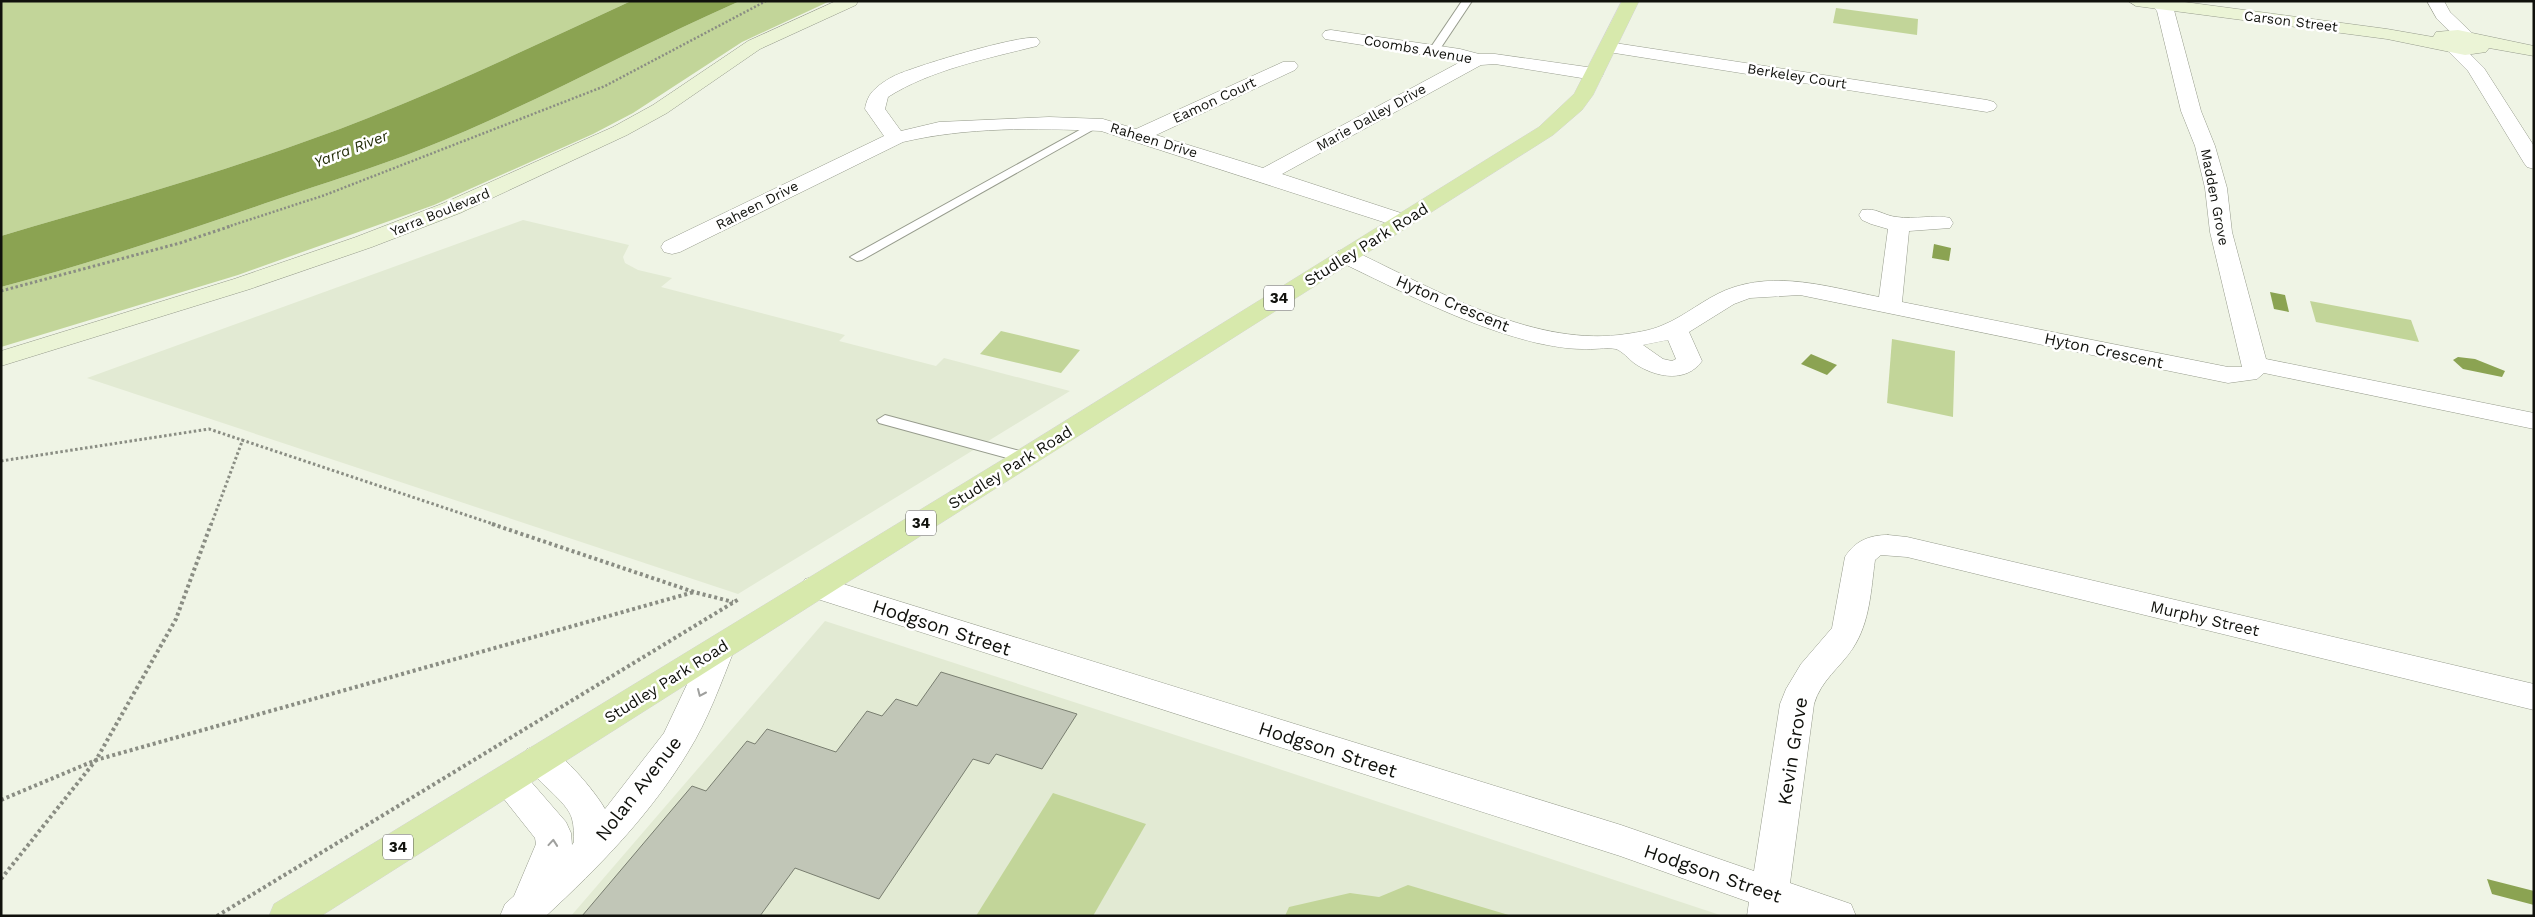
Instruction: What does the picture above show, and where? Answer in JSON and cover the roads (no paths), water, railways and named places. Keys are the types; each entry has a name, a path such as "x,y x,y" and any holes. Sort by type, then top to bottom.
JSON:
{"main road":[{"name":"Yarra Boulevard","path":"1,359 251,281 452,208 620,131 660,109 754,46 850,1"},
{"name":"Studley Park Road","path":"288,916 1025,458 1562,119 1583,95 1630,1"},
{"name":"Carson Street","path":"2136,1 2462,45 2534,52"}],"street":[{"name":"Madden Grove","path":"2159,3 2166,10 2195,123 2205,146 2218,197 2221,232 2255,364"},
{"path":"2439,8 2534,164"},
{"name":"Coombs Avenue","path":"1331,35 1434,50 1477,60 1495,59 1594,74"},
{"path":"896,138 874,109 881,93 892,85 1006,47 1031,42"},
{"name":"Berkeley Court","path":"1608,47 1986,106"},
{"name":"Marie Dalley Drive","path":"1265,175 1477,60"},
{"name":"Eamon Court","path":"1139,135 1289,66"},
{"name":"Raheen Drive","path":"672,248 845,161 896,138 939,128 1049,123 1094,125 1139,135 1402,221"},
{"path":"1870,214 1887,223 1899,225 1914,226 1942,223"},
{"path":"1890,305 1899,225"},
{"name":"Hyton Crescent","path":"1346,256 1501,327 1522,333 1572,340 1623,341 1650,338 1676,330 1695,320 1727,298 1742,292 1762,289 1800,288 2228,375 2248,374 2253,371 2255,364"},
{"path":"1623,341 1646,360 1657,366 1676,368 1684,366 1689,361 1676,330"},
{"path":"2255,364 2534,421"},
{"name":"Murphy Street","path":"1875,545 1889,544 1914,548 2534,697"},
{"name":"Kevin Grove","path":"1767,904 1797,704 1802,689 1812,673 1842,641 1852,615 1860,557 1864,551 1875,545"},
{"name":"Hodgson Street","path":"816,587 1621,841 1767,904 1837,916"},
{"name":"Nolan Avenue","path":"524,910 593,846 622,815 676,743 699,698 719,648"},
{"name":"Nolan Avenue","path":"539,759 580,799 590,816 593,846"},
{"name":"Nolan Avenue","path":"508,778 553,833 554,844 550,858 524,910"}],"lane":[{"path":"1434,50 1467,1"},
{"path":"857,257 1094,125"},
{"path":"884,420 1025,458"}],"water":[{"name":"Yarra River","path":"631,1 740,1 542,96 422,149 139,246 1,287 1,236 186,181 323,135 434,91"},
{"path":"1934,244 1951,248 1949,261 1932,258"},
{"path":"2270,292 2285,295 2289,312 2274,309"},
{"path":"1811,354 1837,365 1827,375 1801,364"},
{"path":"2458,357 2475,359 2505,371 2502,377 2463,369 2453,360"},
{"path":"2487,879 2534,891 2534,905 2492,894"}]}
